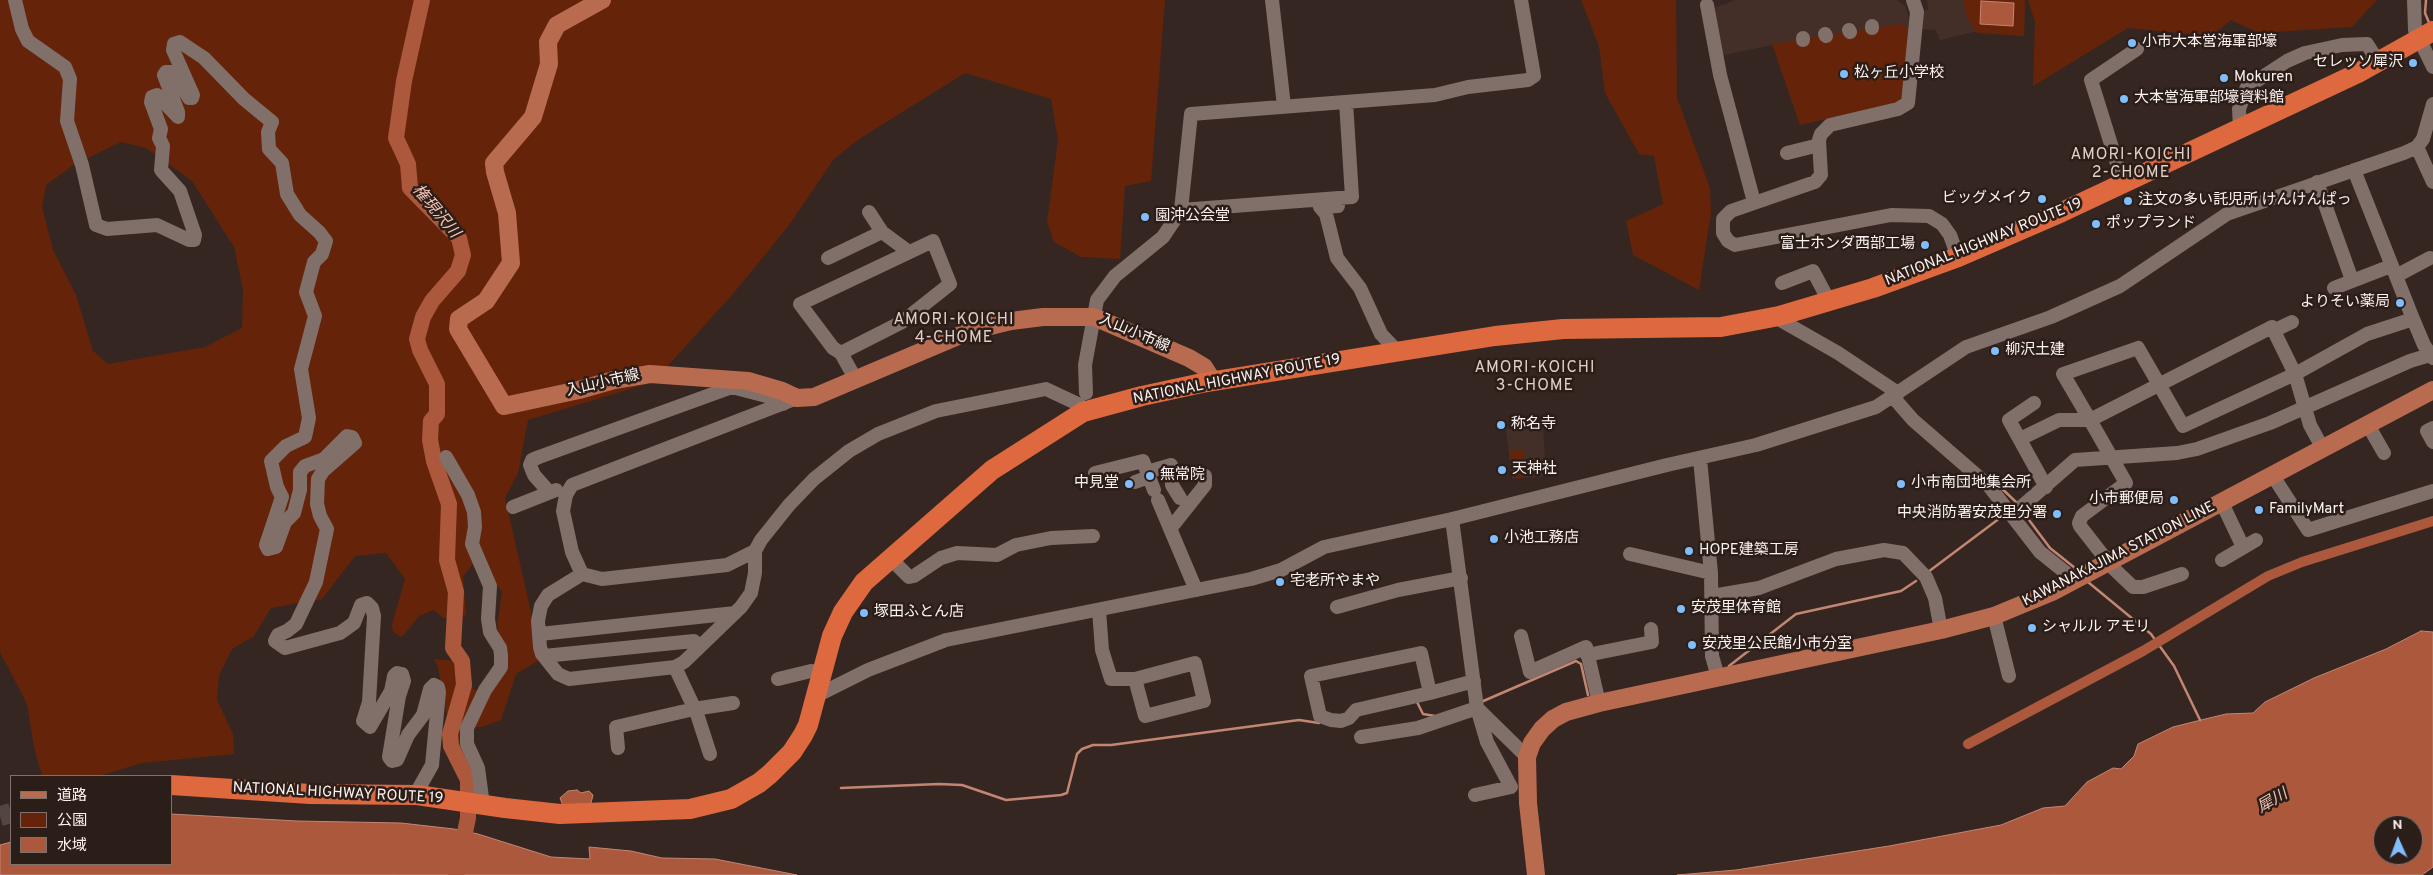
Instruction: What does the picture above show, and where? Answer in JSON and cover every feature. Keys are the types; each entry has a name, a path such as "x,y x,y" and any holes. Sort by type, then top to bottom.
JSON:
{"highway":[{"name":"NATIONAL HIGHWAY ROUTE 19","path":"172,785 301,793 417,795 560,814 690,809 731,799 759,784 792,752 808,725 832,636 843,612 864,582 992,470 1083,412 1142,396 1213,381 1397,350 1544,330 1721,327 1779,316 1873,288 1958,257 2062,212 2379,63 2426,36"}],"main road":[{"name":"入山小市線","path":"602,0 557,25 548,42 549,64 533,117 494,163 508,222 511,262 486,301 459,319 458,329 504,406 579,390 614,380 650,374 748,381 782,391 790,401 814,397 970,331 1012,321 1043,317 1094,317 1189,358 1204,367 1213,381"},
{"name":"KAWANAKAJIMA STATION LINE","path":"1536,875 1528,803 1528,757 1532,743 1542,729 1553,719 1566,712 1599,702 1941,630 1994,616 2032,602 2323,450 2433,390"}],"street":[{"path":"14,0 22,29 28,42 65,67 70,78 67,121 82,164 96,225 107,229 157,225 190,240 194,240 196,235 180,191 160,170 163,146 159,138 161,129 151,102 152,96 157,95 178,117 178,112 164,75 166,72 172,72 189,98 192,98 193,95 173,50 174,44 180,42 204,58 244,99 272,122 268,132 269,149 282,163 287,194 300,215 326,241 322,254 314,262 306,292 315,316 301,369 309,418 305,437 286,446 271,461 277,487 282,497 266,545 268,549 276,547 285,522 294,513 300,490 300,472 305,466 324,459 347,436 352,437 355,444 323,471 318,479 317,504 320,516 327,529 316,582 296,624 287,632 278,635 275,641 285,648 340,633 354,623 361,605 366,604 372,608 374,616 369,702 363,721 370,727 391,691 394,676 397,673 402,674 404,680 399,696 389,757 392,761 397,760 408,736 422,715 430,689 434,685 438,687 432,765 417,795"},
{"path":"1272,0 1284,106"},
{"path":"1086,392 1085,366 1097,300 1115,276 1163,237 1181,210 1190,114 1435,95 1468,88 1528,80 1534,76 1521,0"},
{"path":"1912,0 1917,12 1908,103 1898,109 1835,122 1821,134 1819,145 1821,175 1815,182 1731,211 1723,219 1724,232 1728,241 1735,244 1749,243 1891,215 1929,216 1942,224 1950,235 1958,257"},
{"path":"2414,0 2415,30 2426,36 2433,67"},
{"path":"1707,5 1720,75 1754,202"},
{"path":"2240,128 2239,109 2247,87 2287,61 2305,53 2342,46 2367,44 2379,63"},
{"path":"2123,183 2091,80 2137,49"},
{"path":"1346,102 1352,205 1320,207 1326,214 1337,258 1360,288 1381,334 1397,350"},
{"path":"817,693 824,692 868,670 946,640 1196,590 1281,570 1324,547 1452,519 1667,465 1700,459 1803,431 1876,407 1966,347 2051,317 2120,286 2227,214 2417,147 2423,139 2433,104"},
{"path":"1787,153 1819,145"},
{"path":"2417,147 2433,182"},
{"path":"2017,510 2046,487 2075,460 2112,459 2177,453 2197,449 2270,423 2410,361 2432,357 2413,319 2354,170"},
{"path":"2317,182 2352,280"},
{"path":"1181,210 1352,197"},
{"path":"869,212 882,232 909,252"},
{"path":"828,258 882,232"},
{"path":"841,353 902,322 950,284 933,241 800,304 832,348 841,353 856,380"},
{"path":"2334,288 2352,280 2393,271 2430,258"},
{"path":"1782,283 1812,271 1829,301"},
{"path":"1779,316 1782,321 1838,353 1895,395 1919,426 2017,510 2040,552 2075,580"},
{"path":"2182,574 2143,587 2133,587 2109,562 2079,523 2082,516 2126,483 2063,374 2138,348 2182,426 2295,374 2367,334 2413,319"},
{"path":"2273,331 2292,322"},
{"path":"2020,440 2059,420 2090,420 2272,327 2295,374 2304,407 2323,450"},
{"path":"549,492 534,474 530,465 532,460 539,457 732,387 790,401"},
{"path":"755,551 755,573 751,593 735,613 694,646 684,662 675,667 569,679 558,674 544,656 540,646 538,621 544,600 554,591 582,574 602,578 727,565 755,551 781,514 814,479 849,451 878,434 936,411 1046,389 1080,405 1083,412"},
{"path":"513,507 790,401"},
{"path":"2034,403 2009,420 2046,487"},
{"path":"2368,425 2384,453"},
{"path":"2433,428 2427,431 2433,442"},
{"path":"446,458 468,495 474,512 475,527 472,544 490,586 488,619 490,632 500,648 501,655 501,667 485,690 468,728 467,744 478,768 474,803"},
{"path":"1700,459 1711,573 1712,656 1718,677"},
{"path":"1095,473 1143,461 1196,590"},
{"path":"1152,485 1171,465 1172,485 1180,498"},
{"path":"1170,529 1205,485 1206,476"},
{"path":"2273,476 2308,530 2433,491"},
{"path":"1135,482 1152,485"},
{"path":"572,485 562,511 572,552 582,574"},
{"path":"2222,503 2243,548"},
{"path":"1452,519 1477,708 1487,742 1511,787 1474,795"},
{"path":"890,558 909,577 914,576 941,558 956,554 997,555 1016,545 1051,538 1093,536"},
{"path":"2222,560 2256,540"},
{"path":"1712,596 1758,588 1836,559 1884,550 1903,553 1926,577 1935,598 1941,630"},
{"path":"1630,554 1711,573"},
{"path":"1337,607 1398,590 1460,578"},
{"path":"1099,610 1102,650 1111,679 1135,679 1195,663 1204,701 1145,716 1135,679"},
{"path":"540,634 735,613"},
{"path":"1994,616 2009,677"},
{"path":"694,646 696,618"},
{"path":"1587,656 1652,642 1651,629"},
{"path":"1521,636 1530,672 1586,647 1599,702"},
{"path":"544,656 694,646"},
{"path":"1430,693 1421,653 1311,676 1320,716 1331,720 1348,718 1356,710 1430,693 1474,681"},
{"path":"675,667 694,709 710,754"},
{"path":"778,679 810,671 822,672"},
{"path":"618,748 616,726 694,709 733,703"},
{"path":"1361,737 1418,728 1477,708"},
{"path":"1477,708 1528,757"}],"shaded area":[{"name":"松ヶ丘小学校","path":"1736,0 1897,0 1905,6 1909,18 1904,93 1899,102 1800,125 1773,45 1719,56 1714,8"},
{"name":"松ヶ丘小学校","path":"1927,0 2025,0 2024,36 1974,32 1940,40 1936,30 1920,29 1920,11 1928,10"},
{"path":"1543,426 1546,476 1512,479 1506,429"}],"green space":[{"path":"0,0 1165,0 1151,181 1125,186 1120,259 1081,257 1054,242 1047,222 1058,140 1051,99 965,73 859,139 834,159 787,228 732,295 653,382 528,420 518,473 505,498 531,612 539,660 516,674 501,720 481,727 461,727 470,770 457,772 438,667 434,659 468,662 473,690 491,691 507,669 497,626 502,592 477,559 463,576 466,615 443,618 434,610 419,616 402,637 393,632 392,624 405,579 386,553 355,556 322,599 271,608 254,636 232,649 219,675 217,700 233,734 234,754 142,763 101,775 42,775 34,747 27,704 0,652","holes":["121,142 146,148 192,181 234,247 243,290 242,328 205,347 108,364 93,351 76,295 53,250 42,207 46,185 75,164"]},
{"path":"1581,0 1676,0 1677,98 1710,188 1711,213 1699,290 1633,255 1626,221 1663,204 1654,156 1639,154 1605,93 1599,46"},
{"path":"1963,0 2025,0 2024,36 1977,33 1967,17"},
{"path":"2028,0 2377,0 2352,27 2259,33 2231,20 2211,36 2128,28 2033,86 2035,22"},
{"path":"1900,24 1908,27 1904,93 1899,102 1800,125 1772,44"},
{"path":"1523,449 1526,477 1513,478 1510,451"}],"water":[{"path":"1981,1 2014,3 2013,26 1980,24"},
{"name":"犀川","path":"2421,631 2433,632 2433,867 2422,875 1677,875 1736,870 1889,846 2001,825 2043,808 2065,806 2087,782 2113,768 2121,769 2134,756 2138,744 2173,727 2226,714 2253,713 2265,702 2314,678 2386,649"},
{"path":"577,790 581,793 589,791 593,795 590,807 563,806 560,798 568,791"},
{"path":"172,814 297,821 401,823 454,829 478,834 551,857 590,859 589,847 631,851 662,858 715,859 797,875 0,875 0,845 10,842 10,865 172,865"}],"waterway":[{"name":"権現沢川","path":"422,0 404,81 396,138 408,164 410,188 459,238 463,255 458,271 432,301 423,317 417,339 420,350 437,384 437,414 431,421 430,440 434,461 449,504 447,560 456,592 453,648 462,661 464,685 450,734 451,746 468,780 468,818 456,875"},
{"path":"2426,0 2425,13 2430,25"},
{"path":"1994,481 2017,503"},
{"path":"2023,512 2050,548 2075,568"},
{"path":"1928,572 2000,518"},
{"path":"1968,744 2143,651 2268,576 2302,562 2433,521"},
{"path":"1729,666 1796,614 1901,591 1916,581"},
{"path":"2088,582 2151,634 2174,666 2200,720"},
{"path":"1481,702 1576,661 1581,664 1588,695"},
{"path":"1417,702 1423,714 1435,716"},
{"path":"841,788 939,784 962,785 1006,800 1061,795 1067,793 1077,754 1082,749 1093,745 1111,745 1299,720 1319,723"}],"tunnel":[{"path":"0,816 10,813"}],"place":[{"name":"小市大本営海軍部壕","path":"2132,43"},
{"name":"セレッソ犀沢","path":"2413,63"},
{"name":"松ヶ丘小学校","path":"1844,74"},
{"name":"Mokuren","path":"2224,78"},
{"name":"大本営海軍部壕資料館","path":"2124,99"},
{"name":"ビッグメイク","path":"2042,199"},
{"name":"注文の多い託児所 けんけんぱっ","path":"2128,201"},
{"name":"園沖公会堂","path":"1145,217"},
{"name":"ポップランド","path":"2096,224"},
{"name":"富士ホンダ西部工場","path":"1925,245"},
{"name":"よりそい薬局","path":"2400,303"},
{"name":"柳沢土建","path":"1995,351"},
{"name":"称名寺","path":"1501,425"},
{"name":"天神社","path":"1502,470"},
{"name":"無常院","path":"1150,476"},
{"name":"中見堂","path":"1129,484"},
{"name":"小市南団地集会所","path":"1901,484"},
{"name":"小市郵便局","path":"2174,500"},
{"name":"FamilyMart","path":"2259,510"},
{"name":"中央消防署安茂里分署","path":"2057,514"},
{"name":"小池工務店","path":"1494,539"},
{"name":"HOPE建築工房","path":"1689,551"},
{"name":"宅老所やまや","path":"1280,582"},
{"name":"安茂里体育館","path":"1681,609"},
{"name":"塚田ふとん店","path":"864,613"},
{"name":"シャルル アモリ","path":"2032,628"},
{"name":"安茂里公民館小市分室","path":"1692,645"}],"district":[{"name":"AMORI-KOICHI 2-CHOME","path":"2131,165"},
{"name":"AMORI-KOICHI 4-CHOME","path":"954,330"},
{"name":"AMORI-KOICHI 3-CHOME","path":"1535,378"}]}
